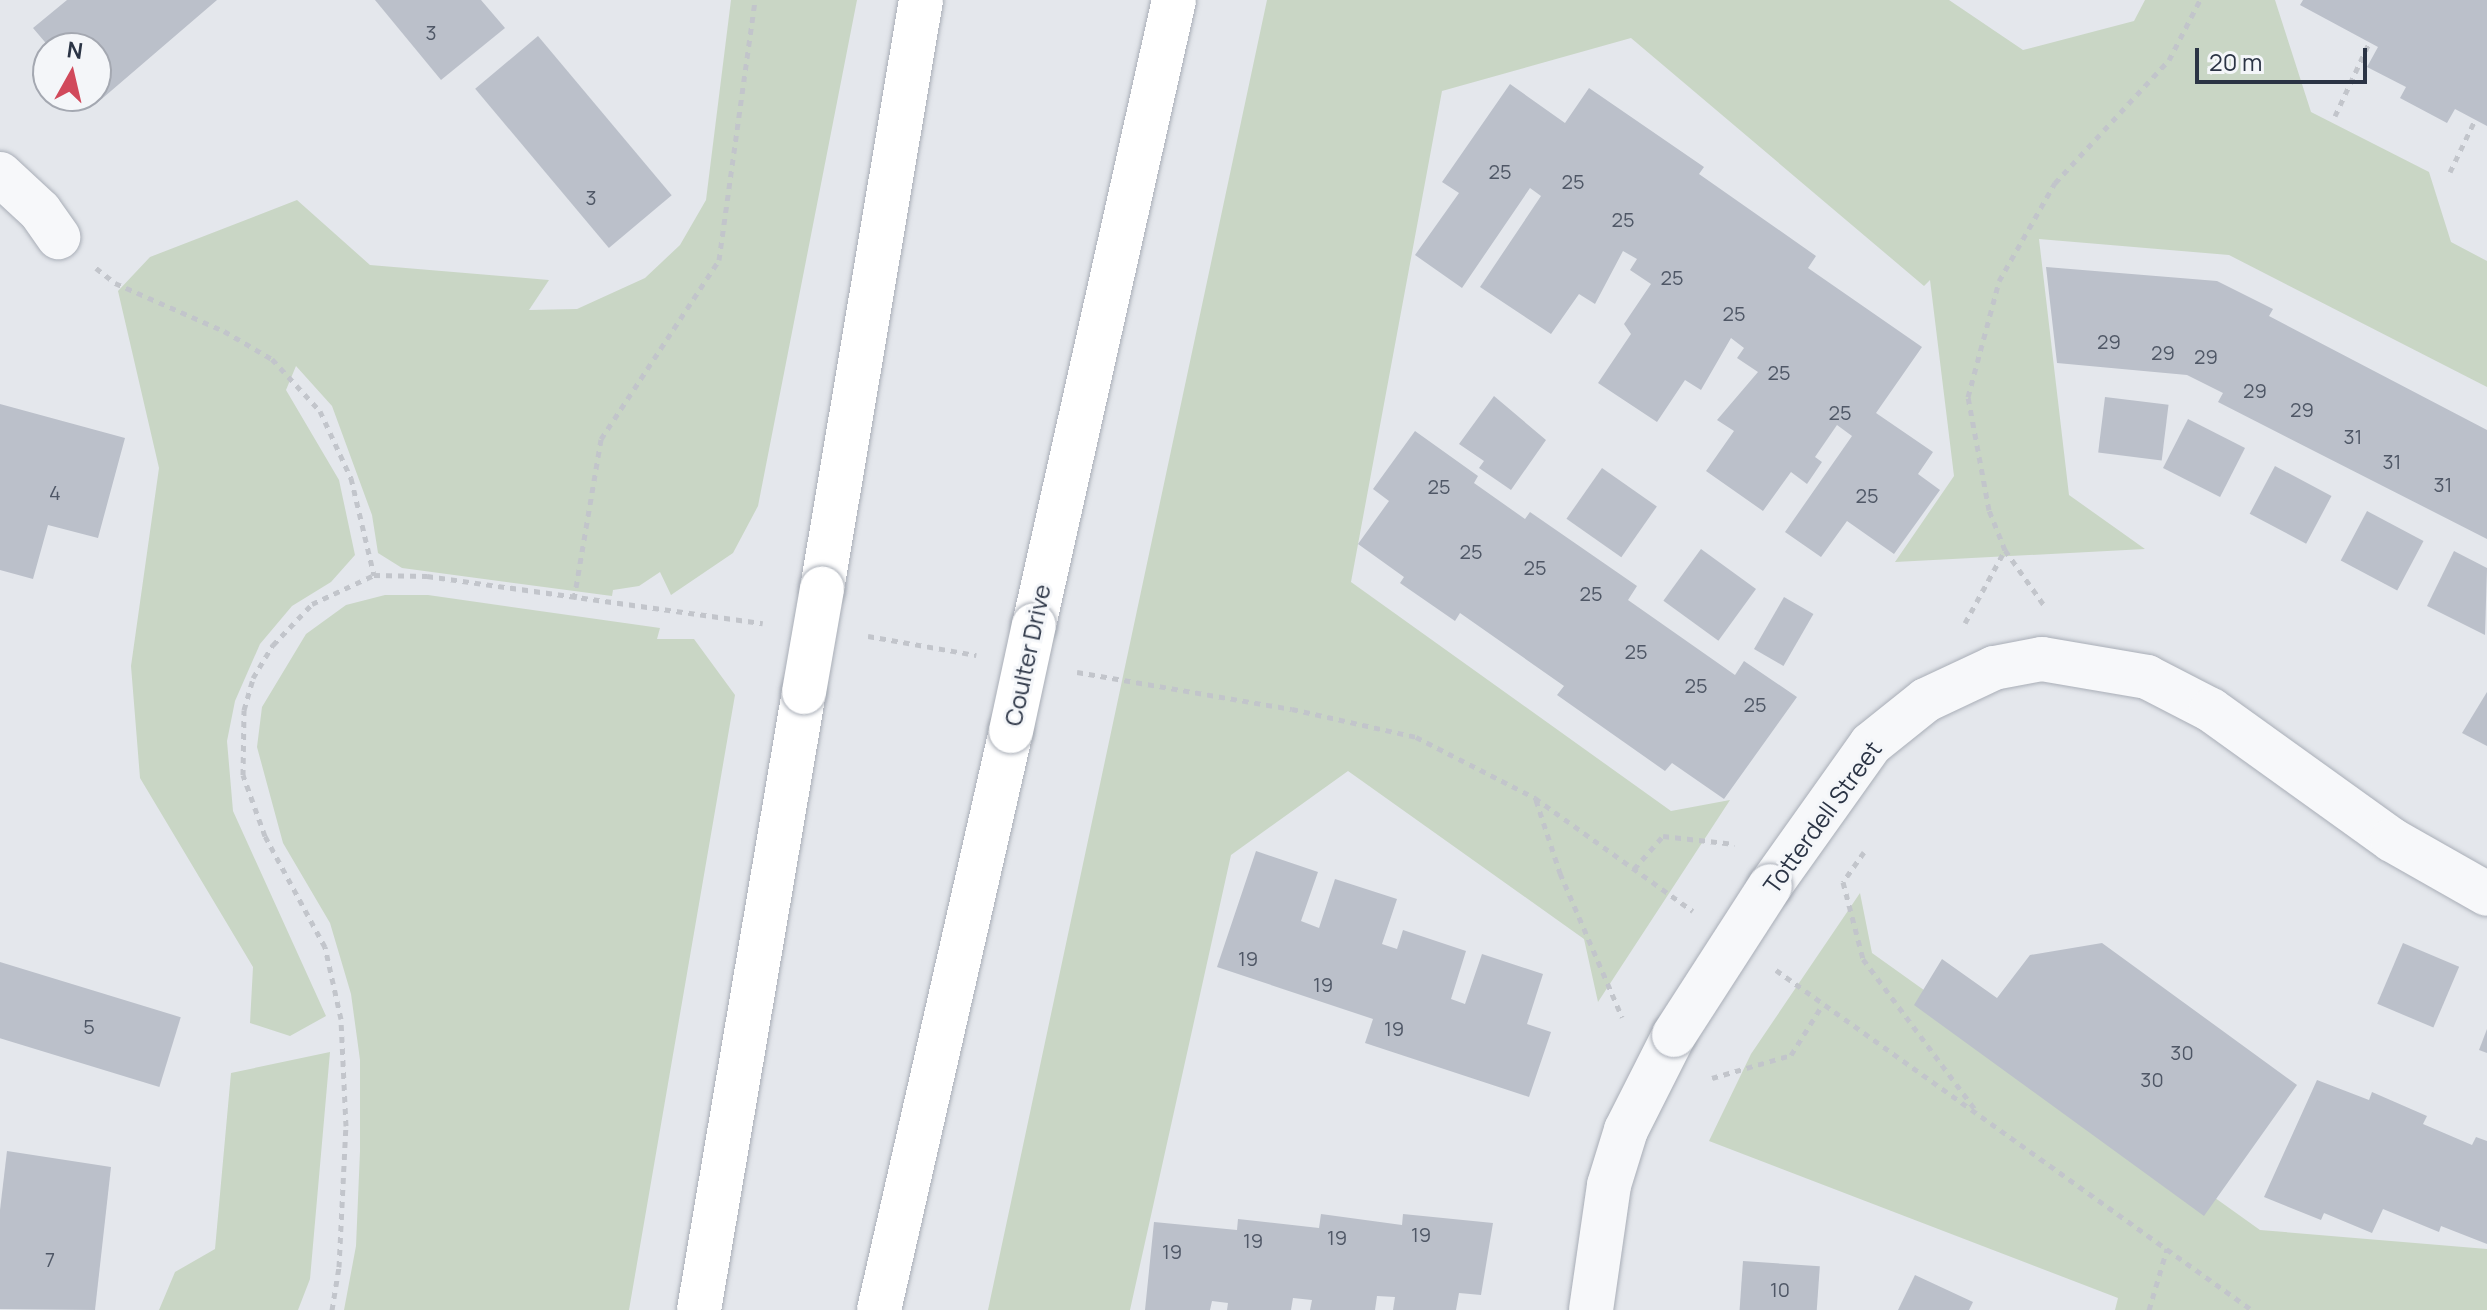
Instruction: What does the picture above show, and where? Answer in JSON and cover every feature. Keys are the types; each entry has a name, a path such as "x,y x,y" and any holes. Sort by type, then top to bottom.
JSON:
{"main road":[{"path":"699,1310 921,0"},
{"name":"Coulter Drive","path":"879,1310 1174,0"}],"street":[{"path":"0,174 40,211 58,237"},
{"name":"Totterdell Street","path":"1591,1310 1609,1185 1626,1130 1666,1049 1770,886 1871,744 1926,700 1994,668 2042,659 2147,677 2211,710 2392,840 2487,894"}],"path":[{"path":"574,599 601,439 719,260 755,0"},
{"path":"2048,610 2005,550 1989,510 1968,397 1999,281 2055,183 2169,60 2200,0"},
{"path":"2335,116 2369,43"},
{"path":"2450,172 2475,120"},
{"path":"58,237 115,283 224,331 272,359 320,411 351,478 374,575"},
{"path":"1952,633 1964,625 2005,550"},
{"path":"332,1310 346,1141 341,1019 325,947 252,806 241,742 253,678 273,645 312,604 374,575 427,576 574,599 772,624"},
{"path":"864,635 986,657"},
{"path":"1063,670 1292,709 1416,737 1535,798 1698,914"},
{"path":"1535,798 1560,873 1628,1030 1666,1049 1686,1086 1791,1055 1823,1004"},
{"path":"1634,869 1663,836 1733,843"},
{"path":"1864,852 1843,882 1863,959 1979,1115"},
{"path":"1773,968 2252,1310"},
{"path":"2149,1310 2167,1249"}],"green space":[{"path":"731,0 857,0 758,506 733,553 671,595 660,572 639,586 613,590 612,596 402,568 378,553 372,515 332,406 296,366 286,390 339,480 355,555 331,582 292,606 260,644 235,701 227,741 233,811 326,1016 290,1036 250,1023 253,967 140,778 131,666 159,468 118,291 150,257 297,200 370,265 549,280 529,310 577,309 645,278 680,245 706,200"},
{"path":"1267,0 1949,0 2023,50 2134,21 2145,0 2275,0 2311,112 2429,172 2451,242 2487,261 2487,387 2229,255 2039,239 2069,495 2145,549 1895,562 1954,476 1930,280 1924,286 1631,38 1442,91 1351,582 1671,811 1730,800 1598,1002 1584,939 1348,771 1231,855 1130,1310 988,1310"},
{"path":"385,595 428,595 660,628 657,639 694,639 735,695 629,1310 344,1310 356,1246 360,1151 360,1060 351,994 330,923 283,843 257,747 262,707 306,634 346,605"},
{"path":"1860,893 1872,953 2260,1230 2487,1249 2487,1310 2115,1310 2118,1298 1709,1141 1751,1054"},
{"path":"330,1052 310,1279 298,1310 159,1310 175,1272 215,1249 231,1073"}],"building":[{"path":"67,0 217,0 112,90 112,32 36,32 33,28"},
{"path":"375,0 481,0 505,28 441,80"},
{"path":"2303,0 2487,0 2487,126 2455,109 2447,123 2400,98 2406,87 2367,67 2378,47 2300,5"},
{"path":"538,36 672,195 609,248 475,89"},
{"path":"1510,84 1565,123 1589,88 1704,167 1699,174 1816,256 1808,268 1922,347 1876,413 1933,452 1918,474 1940,490 1894,554 1847,521 1821,557 1785,532 1852,436 1837,425 1815,457 1822,462 1807,484 1791,472 1763,511 1706,471 1734,431 1717,420 1758,372 1737,358 1744,348 1731,338 1701,390 1685,380 1657,422 1598,383 1631,334 1624,324 1651,284 1630,270 1637,259 1623,251 1595,304 1579,294 1551,334 1480,287 1541,196 1530,188 1462,288 1415,255 1459,193 1442,182"},
{"path":"2046,267 2217,281 2273,309 2269,316 2487,430 2487,539 2218,402 2223,393 2187,375 2057,363"},
{"path":"1494,396 1546,440 1511,490 1479,468 1484,461 1459,444"},
{"path":"2105,397 2169,405 2162,460 2098,453"},
{"path":"0,404 125,438 98,538 48,525 33,579 0,570"},
{"path":"2188,419 2245,448 2220,497 2163,468"},
{"path":"1415,431 1478,476 1474,483 1525,519 1530,512 1637,586 1628,600 1735,675 1744,661 1797,697 1724,799 1672,763 1665,771 1557,695 1564,686 1460,613 1455,621 1400,583 1404,577 1358,544 1389,501 1373,489"},
{"path":"2275,466 2332,496 2306,544 2250,514"},
{"path":"1602,468 1657,506 1621,557 1566,519"},
{"path":"2367,511 2424,541 2397,590 2341,560"},
{"path":"1701,549 1756,589 1718,641 1663,601"},
{"path":"2454,551 2487,568 2485,635 2427,606"},
{"path":"1784,597 1813,614 1783,666 1754,649"},
{"path":"2487,692 2487,746 2462,733"},
{"path":"1256,851 1318,872 1301,921 1319,928 1335,879 1397,899 1382,944 1397,949 1403,930 1466,951 1451,999 1465,1004 1482,954 1543,974 1527,1024 1551,1032 1529,1097 1365,1043 1373,1019 1217,967"},
{"path":"2102,943 2297,1085 2204,1216 1914,1005 1942,959 1997,998 2030,955"},
{"path":"2403,943 2459,967 2433,1028 2377,1004"},
{"path":"0,962 181,1017 159,1087 0,1038"},
{"path":"2487,1029 2487,1053 2479,1050"},
{"path":"2317,1080 2369,1100 2372,1092 2427,1116 2423,1124 2472,1145 2476,1137 2487,1141 2487,1244 2441,1226 2439,1232 2383,1209 2372,1233 2324,1213 2321,1220 2264,1197"},
{"path":"7,1151 111,1167 95,1310 0,1309 0,1210"},
{"path":"1321,1214 1402,1225 1403,1214 1493,1223 1481,1295 1459,1293 1456,1310 1393,1310 1395,1297 1377,1296 1375,1310 1310,1310 1312,1300 1293,1298 1291,1310 1227,1310 1228,1303 1212,1301 1210,1310 1145,1310 1154,1222 1237,1230 1238,1219 1319,1228"},
{"path":"1743,1261 1820,1266 1817,1310 1740,1310"},
{"path":"1915,1275 1973,1302 1969,1310 1898,1310"}]}
